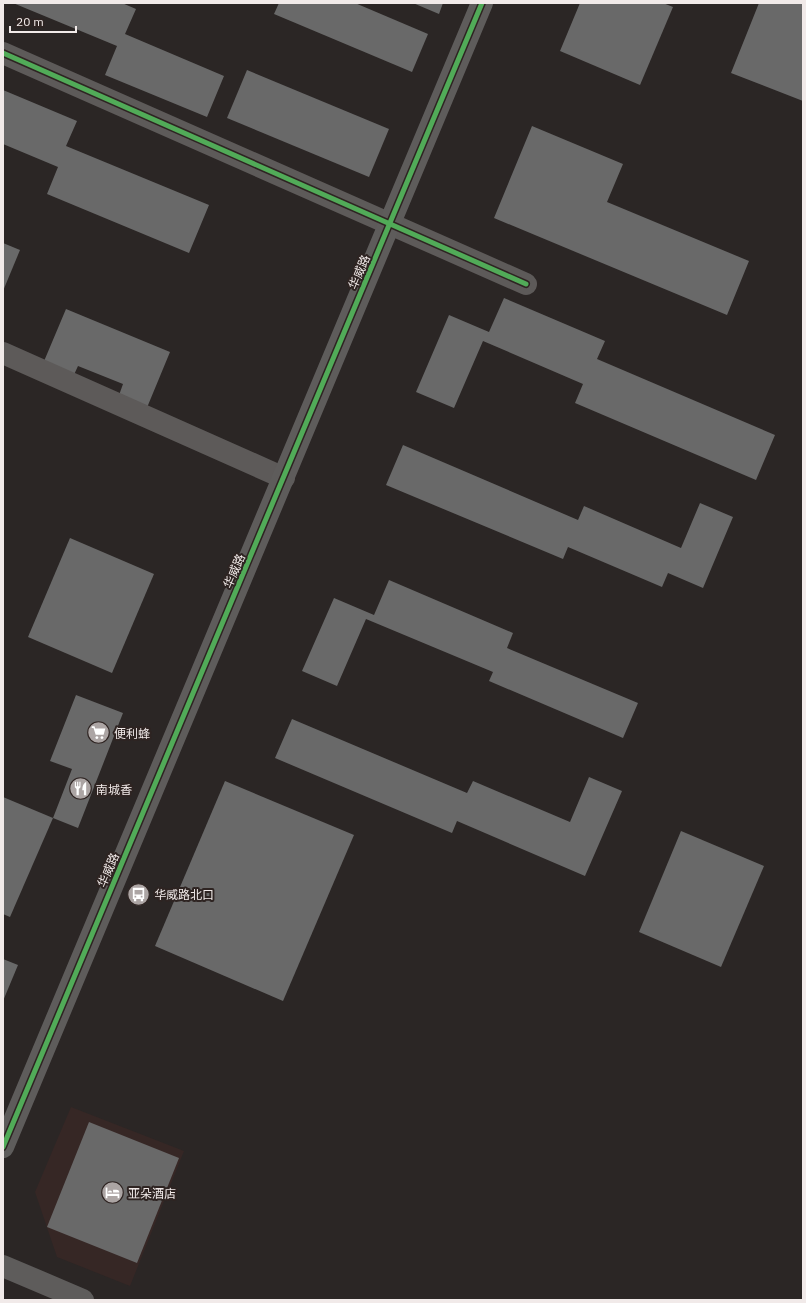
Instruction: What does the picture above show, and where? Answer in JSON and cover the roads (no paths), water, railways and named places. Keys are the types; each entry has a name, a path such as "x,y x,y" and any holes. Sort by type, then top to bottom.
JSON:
{"street":[{"name":"华威路","path":"3,1147 482,3"},
{"path":"3,53 526,284"},
{"path":"3,354 284,478"},
{"path":"3,1266 83,1300"}],"place":[{"name":"便利蜂","path":"99,733"},
{"name":"南城香","path":"81,789"},
{"name":"华威路北口","path":"139,894"},
{"name":"亚朵酒店","path":"113,1193"}]}
